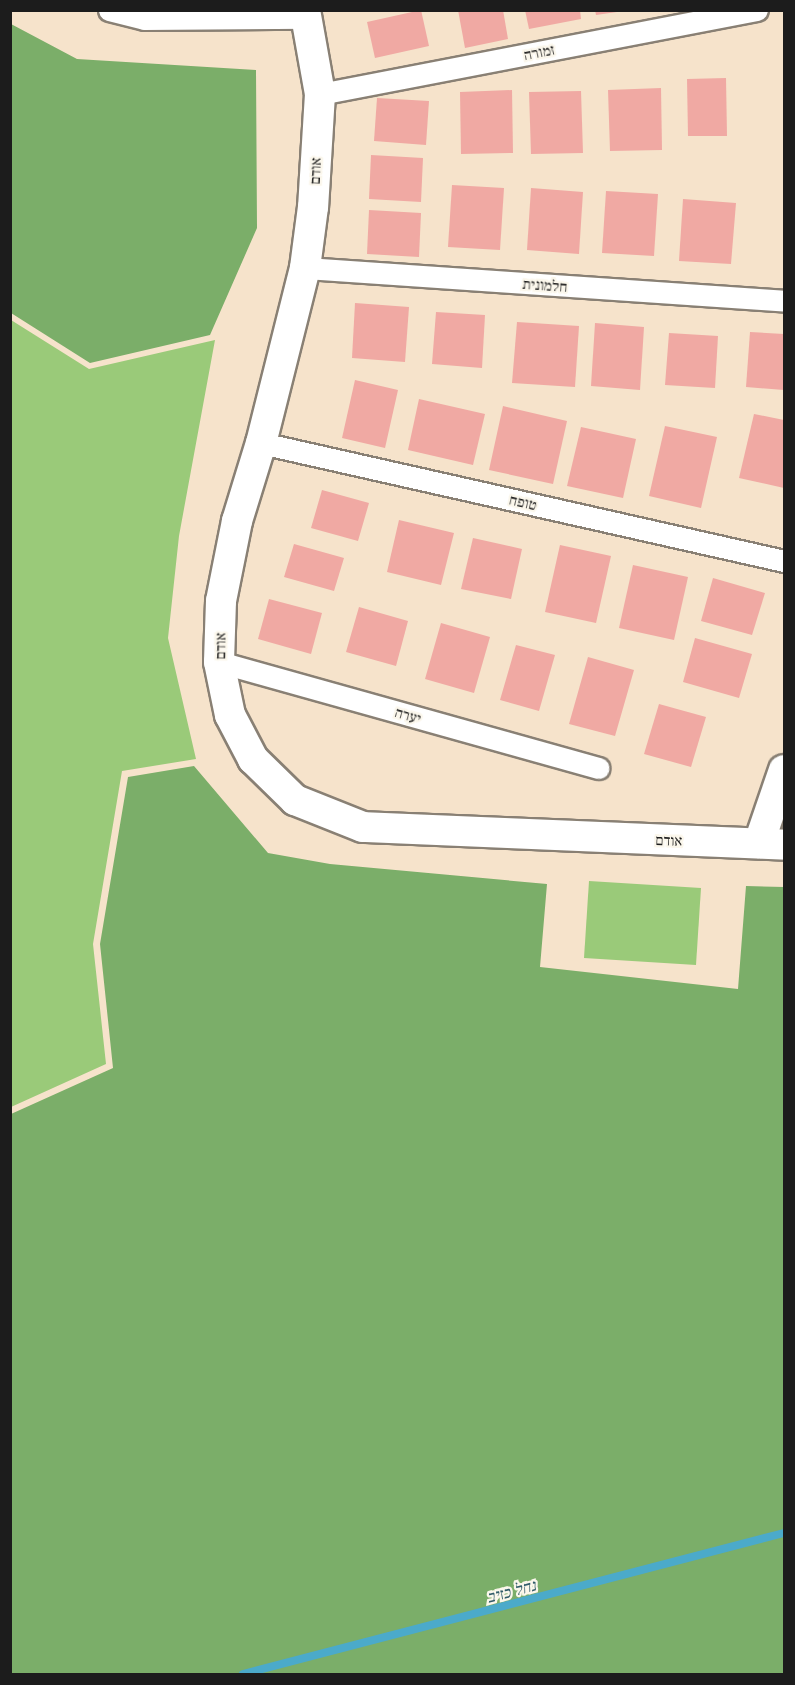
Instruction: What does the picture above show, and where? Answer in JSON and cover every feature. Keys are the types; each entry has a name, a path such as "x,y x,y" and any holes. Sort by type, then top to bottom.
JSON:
{"street":[{"path":"109,10 144,19 306,14"},
{"name":"זמורה","path":"320,94 758,10"},
{"name":"אודם","path":"306,14 320,94 313,207 305,268 261,443 237,521 221,602 219,662 230,715 253,759 295,800 363,827 772,844"},
{"name":"חלמונית","path":"305,268 784,301"},
{"name":"טופח","path":"261,443 784,561"},
{"name":"יערה","path":"219,662 598,768"},
{"path":"772,844 784,770"}],"green space":[{"path":"11,24 77,59 256,70 257,228 210,335 90,363 11,313"},
{"path":"11,320 89,369 215,340 179,536 168,638 196,759 122,771 93,944 106,1064 11,1107"},
{"path":"194,766 268,853 330,864 547,884 540,967 738,989 746,886 784,887 784,1674 11,1674 11,1114 113,1068 100,944 128,777"},
{"path":"589,881 701,888 696,965 584,958"}],"building":[{"path":"421,10 429,46 375,58 367,22"},
{"path":"458,10 503,10 508,39 465,48"},
{"path":"525,10 580,10 581,19 529,29"},
{"path":"595,10 617,10 617,12 596,15"},
{"path":"726,78 727,136 688,136 687,79"},
{"path":"661,88 662,150 610,151 608,90"},
{"path":"512,90 513,153 461,154 460,92"},
{"path":"581,91 583,153 531,154 529,92"},
{"path":"377,98 429,101 426,145 374,141"},
{"path":"371,155 423,158 421,202 369,199"},
{"path":"452,185 504,188 500,250 448,247"},
{"path":"531,188 583,192 579,254 527,250"},
{"path":"606,191 658,194 654,256 602,253"},
{"path":"683,199 736,203 731,264 679,261"},
{"path":"369,210 421,213 419,257 367,254"},
{"path":"355,303 409,307 405,362 352,358"},
{"path":"436,312 485,315 482,368 432,364"},
{"path":"517,322 579,326 575,387 512,383"},
{"path":"595,323 644,327 640,390 591,386"},
{"path":"750,332 784,334 784,390 746,387"},
{"path":"669,333 718,336 715,388 665,385"},
{"path":"355,380 398,390 385,448 342,438"},
{"path":"419,399 485,414 473,465 408,450"},
{"path":"503,406 567,421 553,484 489,470"},
{"path":"754,414 784,420 784,488 739,478"},
{"path":"665,426 717,437 701,508 649,496"},
{"path":"581,427 636,439 623,498 567,486"},
{"path":"322,490 369,503 358,541 311,528"},
{"path":"399,520 454,533 441,585 387,572"},
{"path":"473,538 522,549 511,599 461,589"},
{"path":"294,544 344,558 334,591 284,577"},
{"path":"560,545 611,556 596,623 545,612"},
{"path":"633,565 688,577 674,640 619,628"},
{"path":"713,578 765,593 752,635 701,621"},
{"path":"269,599 322,613 311,654 258,639"},
{"path":"359,607 408,621 396,666 346,652"},
{"path":"441,623 490,637 474,693 425,679"},
{"path":"695,638 752,654 739,698 683,682"},
{"path":"516,645 555,655 539,711 500,700"},
{"path":"588,657 634,670 615,736 569,724"},
{"path":"659,704 706,717 691,767 644,754"}],"waterway":[{"name":"נחל כזיב","path":"243,1674 784,1533"}]}
